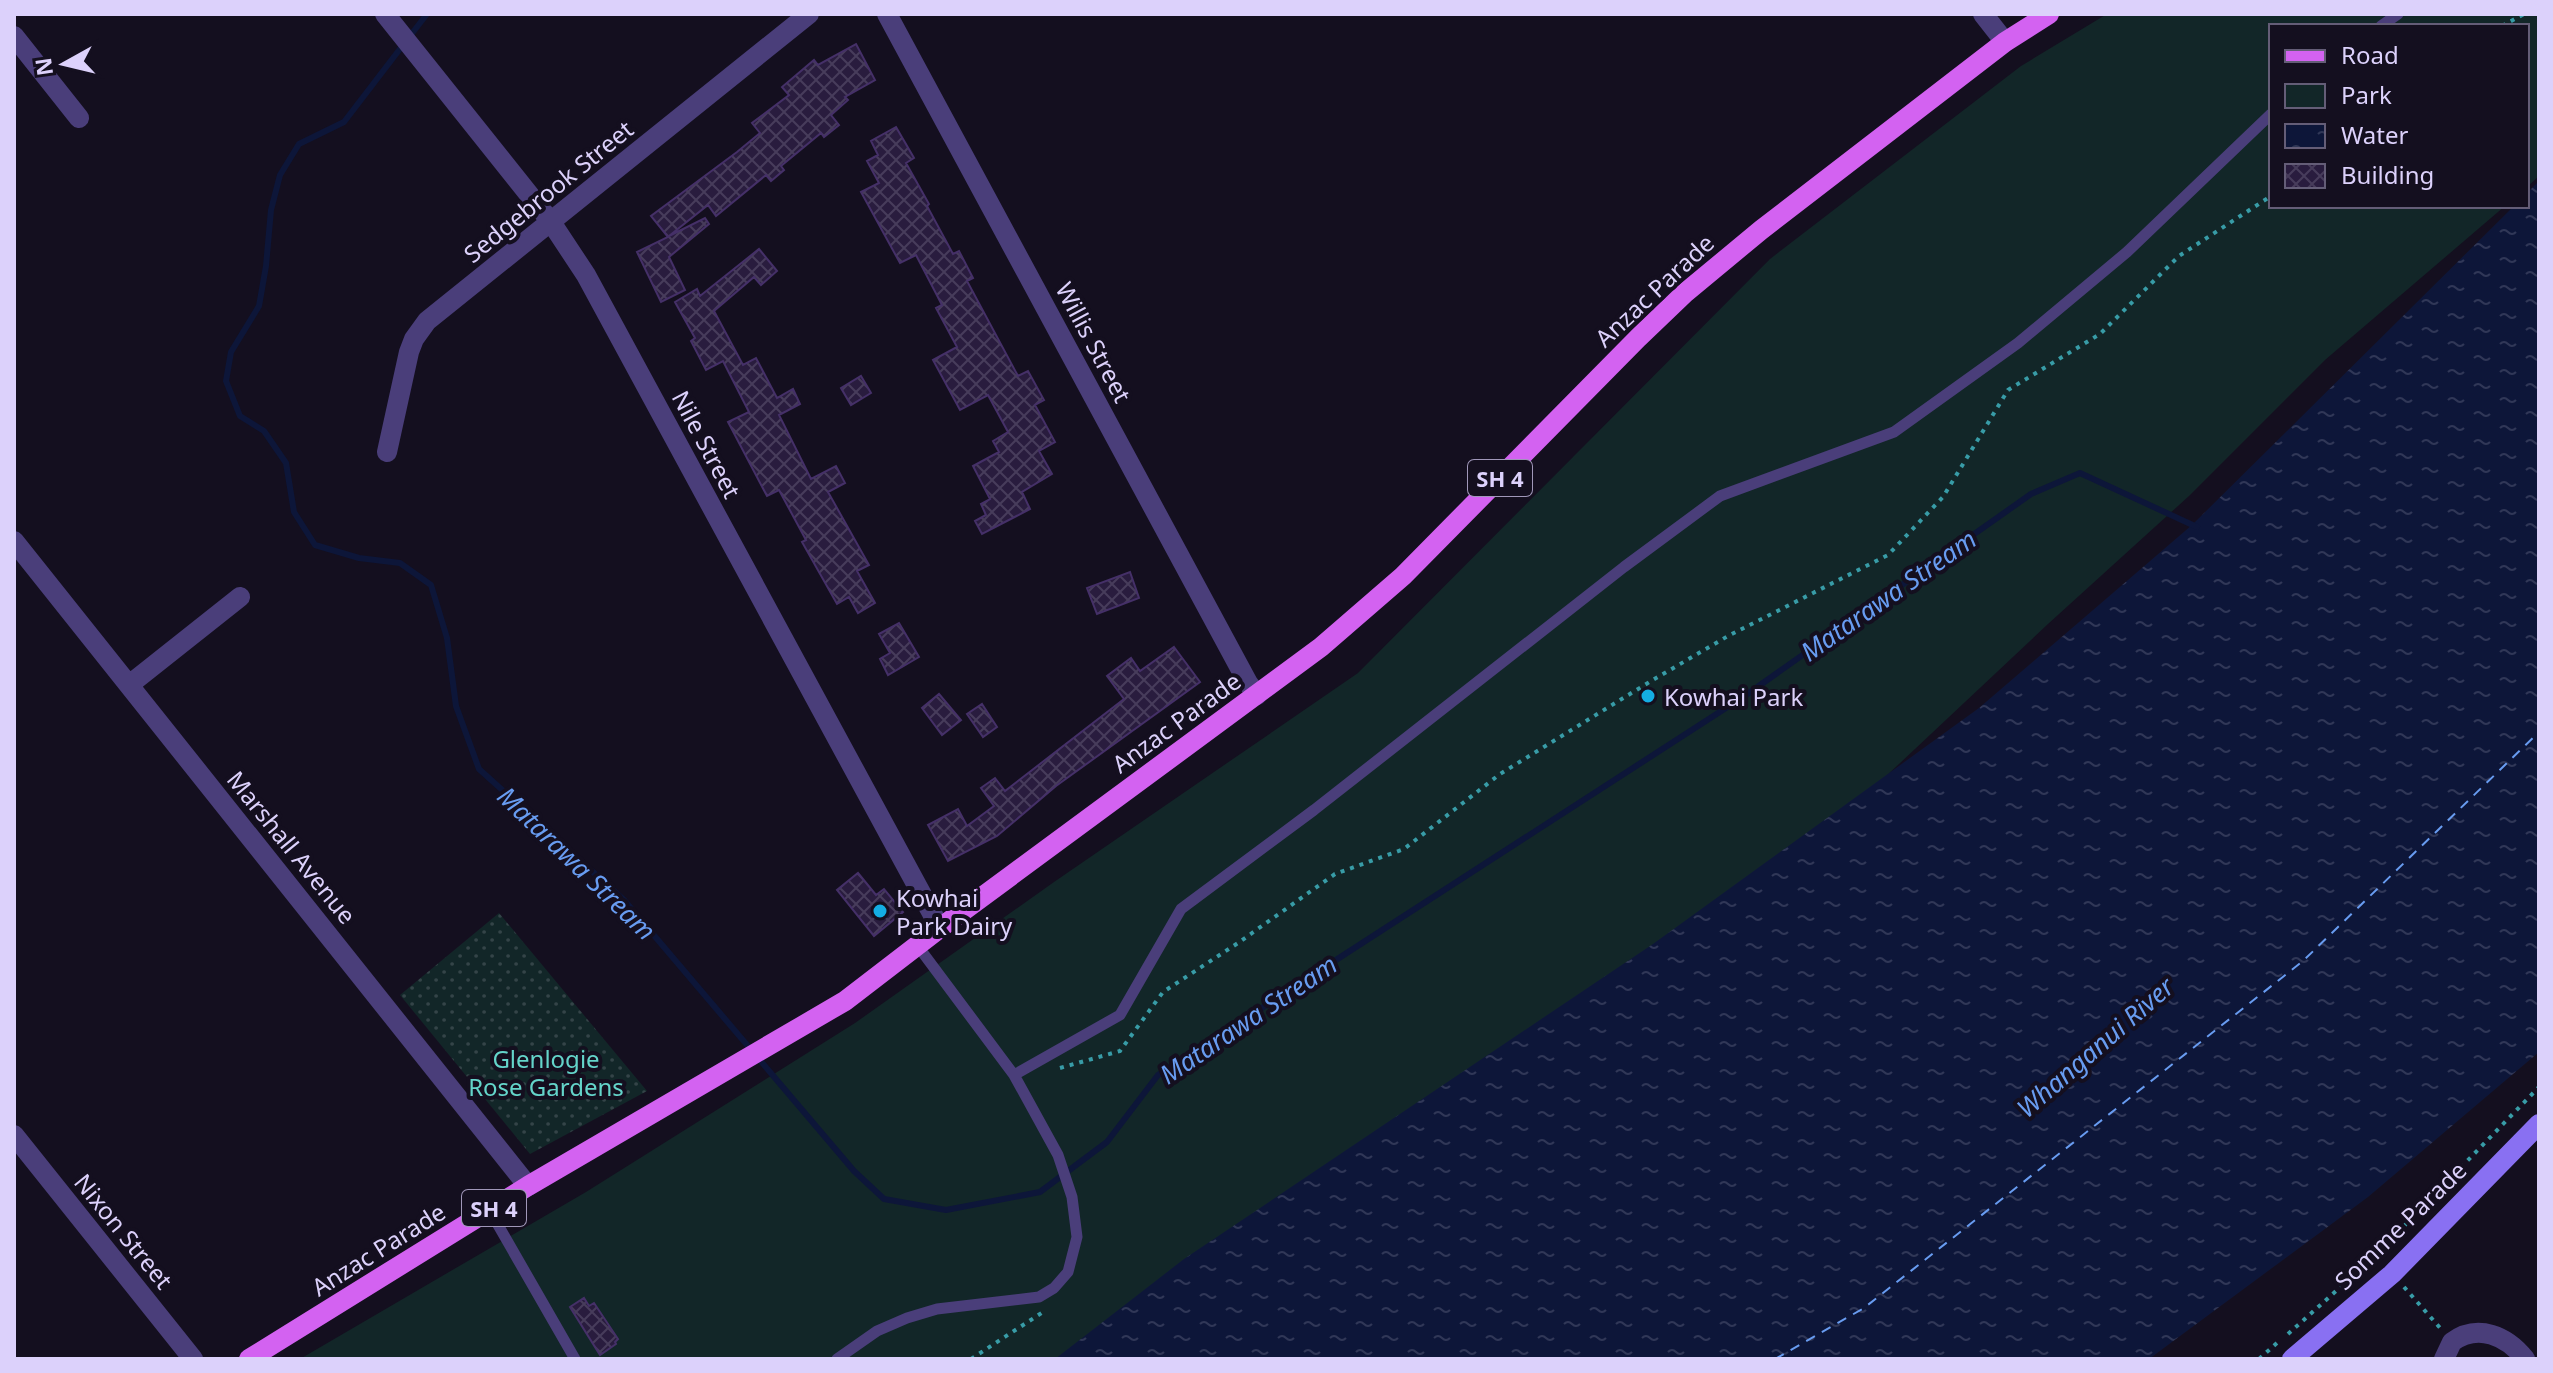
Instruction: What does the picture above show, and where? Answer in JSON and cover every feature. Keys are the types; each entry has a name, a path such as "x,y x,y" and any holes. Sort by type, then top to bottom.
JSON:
{"main road":[{"name":"Anzac Parade","path":"249,1359 528,1186 845,1001 1257,695 1321,647 1403,576 1685,293 1761,230 2005,42 2049,14"},
{"name":"Somme Parade","path":"2292,1359 2392,1274 2539,1124"}],"street":[{"name":"Nile Street","path":"385,14 551,222 586,275 940,928"},
{"name":"Sedgebrook Street","path":"387,452 409,352 420,329 809,14"},
{"name":"Willis Street","path":"887,14 1257,695"},
{"path":"1983,14 2005,42"},
{"path":"14,36 79,118"},
{"name":"Marshall Avenue","path":"14,541 528,1186"},
{"path":"129,685 240,597"},
{"name":"Nixon Street","path":"14,1135 193,1359"},
{"path":"2448,1350 2465,1334 2490,1333 2510,1344 2525,1359"}],"lane":[{"path":"1014,1075 1120,1015 1181,909 1314,810 1624,567 1720,496 1894,432 2018,343 2127,252 2269,116"},
{"path":"837,1359 877,1331 907,1318 937,1309 1039,1297 1054,1288 1068,1272 1077,1237 1072,1197 1058,1155 1014,1075 917,945"},
{"path":"490,1211 575,1359"}],"path":[{"path":"2506,24 2524,14"},
{"path":"1055,1069 1120,1051 1163,992 1335,874 1404,849 1500,774 1651,681 1728,636 1888,555 1943,497 2008,390 2100,334 2179,256 2269,197"},
{"path":"2259,1359 2374,1257 2539,1087"},
{"path":"2392,1274 2448,1350"}],"green space":[{"name":"Kowhai Park","path":"2107,14 2539,14 2539,176 2529,185 2529,24 2269,24 2269,208 2503,208 2325,360 2189,496 1833,826 1098,1359 300,1359 586,1192 855,1023 1358,673 1770,259 2021,66"},
{"name":"Glenlogie Rose Gardens","path":"499,913 647,1091 530,1154 400,995"}],"water":[{"name":"Whanganui River","path":"2539,181 2539,1052 2368,1197 2149,1359 1055,1359 1184,1259 1653,944 1979,708 2192,525 2512,208 2529,208 2529,191"}],"building":[{"path":"856,44 875,80 845,97 848,100 831,115 839,125 824,137 821,133 781,166 784,170 771,181 766,175 716,216 708,205 669,236 705,218 709,224 669,257 685,290 661,302 637,252 668,237 651,216 760,133 752,123 789,95 782,87 814,60 818,65"},
{"path":"896,127 914,158 906,163 929,204 927,206 953,254 959,251 973,278 967,281 1018,376 1028,371 1044,400 1035,405 1055,442 1039,451 1052,474 1022,492 1030,509 982,534 975,521 986,515 981,504 990,499 973,466 999,452 993,441 1008,432 988,395 960,410 933,360 957,347 936,308 942,305 916,255 900,263 861,192 879,183 867,161 878,155 871,141"},
{"path":"759,249 777,271 761,285 754,277 714,311 743,365 756,358 777,398 793,389 800,404 779,415 811,479 836,466 845,483 828,492 869,565 857,571 875,603 858,613 849,597 837,604 802,542 806,540 779,490 767,496 728,422 749,412 723,361 706,370 691,341 695,338 675,302 697,289 700,296"},
{"path":"861,376 871,393 851,405 841,388"},
{"path":"1130,572 1139,598 1097,614 1087,588"},
{"path":"899,623 919,657 888,675 880,659 890,653 879,634"},
{"path":"1174,647 1200,682 1056,786 997,836 948,861 928,825 958,809 967,826 994,806 981,788 995,778 1005,791 1124,699 1107,676 1131,658 1140,671"},
{"path":"939,694 961,720 942,735 922,708"},
{"path":"982,704 997,727 983,737 967,714"},
{"path":"858,873 876,895 884,889 903,912 874,936 837,890"},
{"path":"584,1298 589,1306 594,1303 618,1339 616,1344 600,1355 570,1307"}],"waterway":[{"name":"Matarawa Stream","path":"410,36 427,14"},
{"name":"Matarawa Stream","path":"403,45 344,122 299,144 280,175 271,210 259,306 231,352 226,381 240,416 264,431 286,463 294,512 315,545 359,558 400,563 431,585 447,638 456,706 479,769 624,900 854,1171 884,1199 946,1210 1040,1192 1107,1142 1158,1075 1746,695 2031,494 2080,473 2197,527"}],"ferry route":[{"path":"1775,1359 1864,1308 2303,961 2539,732"}],"place":[{"name":"Kowhai Park","path":"1648,696"},
{"name":"Kowhai Park Dairy","path":"880,911"}]}
